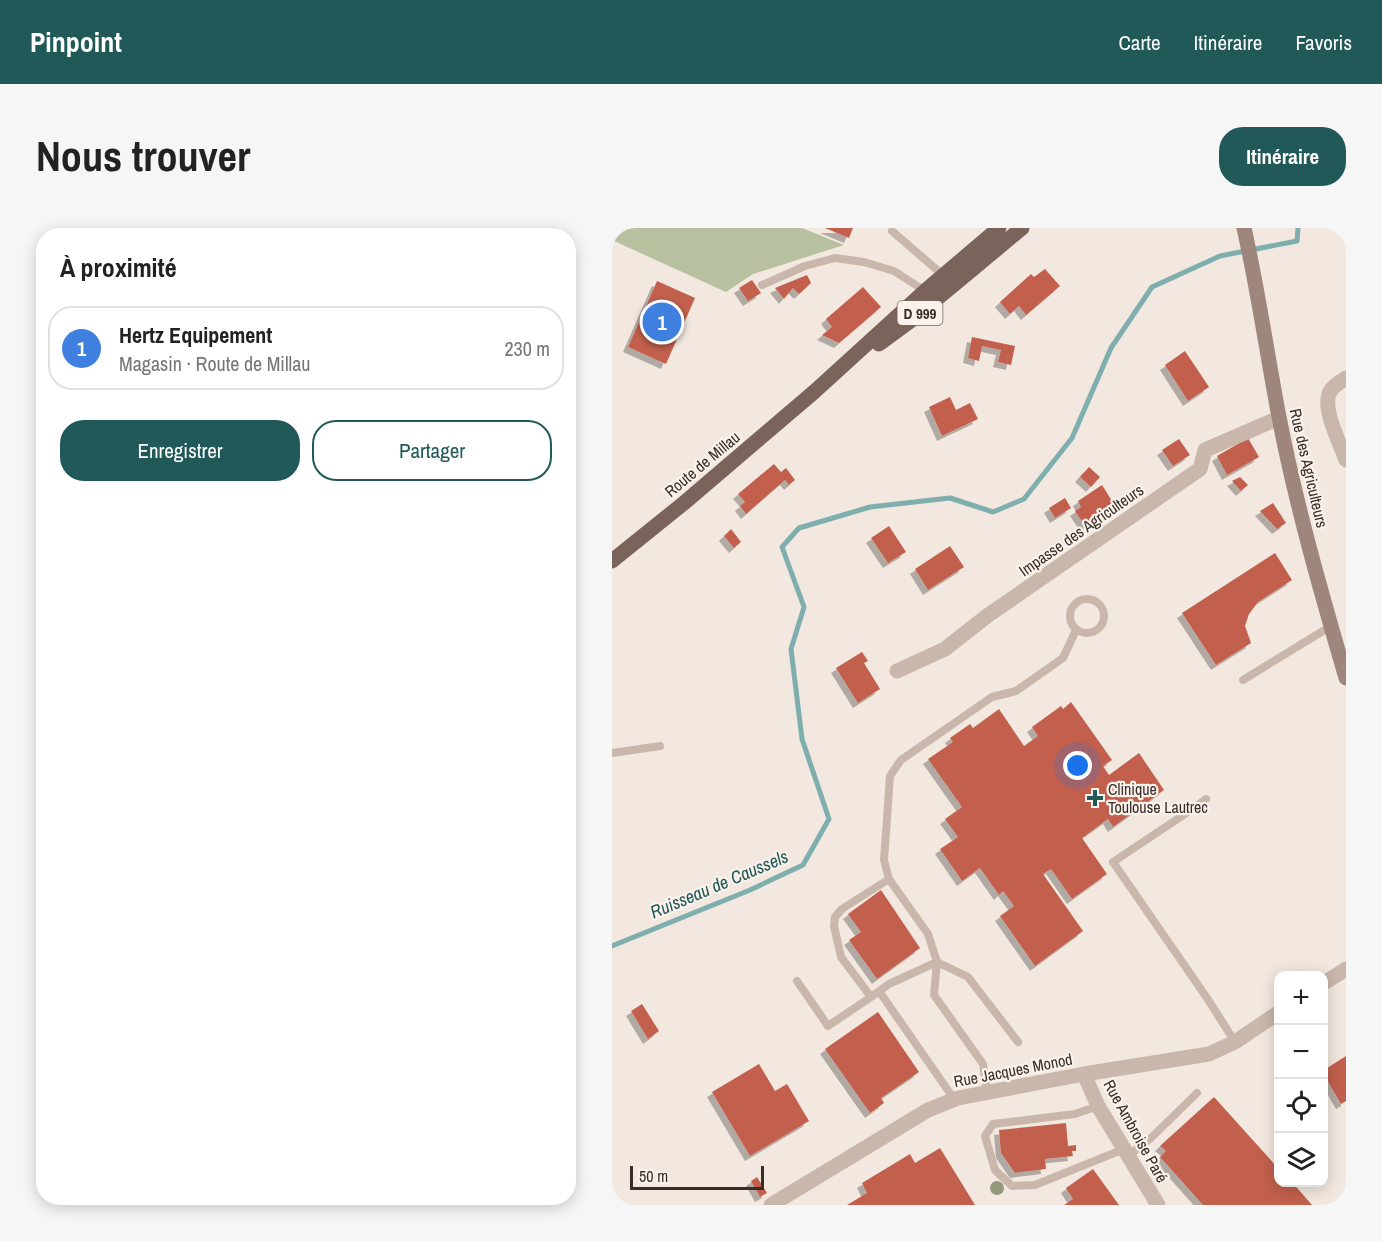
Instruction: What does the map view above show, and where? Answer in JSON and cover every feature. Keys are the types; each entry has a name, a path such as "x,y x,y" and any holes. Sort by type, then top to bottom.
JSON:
{"main road":[{"name":"Route de Millau","path":"814,392 909,322 999,228"},
{"name":"Route de Millau","path":"612,561 814,392 925,291 948,280 1022,228"}],"street":[{"name":"Rue des Agriculteurs","path":"1245,234 1279,418 1314,566 1346,678"},
{"path":"1346,378 1329,392 1328,402 1328,411 1346,460"},
{"name":"Impasse des Agriculteurs","path":"897,671 945,650 987,616 1200,469 1204,450 1279,418"},
{"path":"1328,980 1346,969"},
{"name":"Rue Jacques Monod","path":"771,1205 928,1110 954,1099 1084,1074 1209,1054 1235,1042 1274,1016"},
{"name":"Rue Ambroise Paré","path":"1084,1074 1098,1106 1158,1205"}],"lane":[{"path":"892,231 948,280"},
{"path":"762,285 805,266 835,258 864,262 894,271 925,291"},
{"path":"1089,598 1099,602 1104,618 1100,626 1095,631 1087,633 1076,630 1069,616 1072,607 1079,600 1089,598"},
{"path":"1243,680 1331,626"},
{"path":"987,1092 982,1064 934,994 937,962 928,934 889,879 884,860 890,776 901,760 992,697 1016,691 1063,658 1076,630"},
{"path":"612,753 660,746"},
{"path":"1206,799 1113,862 1235,1042"},
{"path":"871,997 841,957 834,926 835,917 842,909 889,879"},
{"path":"797,981 828,1026 889,984 937,962"},
{"path":"937,962 968,977 1018,1042"},
{"path":"879,991 954,1099"},
{"path":"1098,1106 1075,1114 993,1124 985,1136 995,1170 1012,1186 1035,1185 1126,1152 1151,1138 1197,1094"}],"green space":[{"path":"612,228 802,228 844,245 753,274 726,292 612,240"}],"building":[{"path":"825,228 853,228 849,238"},
{"path":"1045,269 1060,286 1026,315 1019,306 1010,314 1000,302 1031,274 1034,277"},
{"path":"807,275 811,283 799,294 793,288 784,299 775,288"},
{"path":"752,280 761,293 748,301 739,288"},
{"path":"657,281 695,298 666,364 628,347"},
{"path":"863,287 881,307 839,343 822,335 832,327 826,319"},
{"path":"972,337 1015,346 1011,365 998,362 1001,350 982,346 979,361 968,358"},
{"path":"1185,351 1209,387 1188,401 1165,365"},
{"path":"950,397 956,410 970,403 978,419 942,436 929,407"},
{"path":"1248,438 1259,457 1227,475 1217,456"},
{"path":"1179,439 1190,455 1173,466 1162,450"},
{"path":"774,464 781,472 786,468 795,480 789,485 785,480 746,514 740,506 745,502 738,494"},
{"path":"1089,467 1100,477 1091,487 1080,477"},
{"path":"1240,477 1248,485 1241,491 1232,481"},
{"path":"1102,485 1117,509 1085,526 1075,511 1081,507 1078,501"},
{"path":"1065,498 1071,508 1055,518 1049,508"},
{"path":"1273,503 1286,523 1277,529 1260,511"},
{"path":"889,526 906,552 888,563 871,538"},
{"path":"731,529 741,542 734,548 724,536"},
{"path":"950,546 964,567 928,590 915,569"},
{"path":"1275,553 1292,580 1258,602 1249,614 1245,626 1251,643 1216,665 1182,613"},
{"path":"862,652 868,661 864,663 880,689 858,703 836,668"},
{"path":"1071,702 1112,760 1103,766 1109,775 1139,753 1164,790 1113,827 1108,819 1082,838 1107,874 1072,899 1051,869 1043,874 1083,931 1035,966 1000,916 1014,906 1003,891 999,895 980,868 962,881 940,849 958,837 945,819 962,807 928,759 953,742 950,738 970,724 973,728 999,709 1024,746 1038,736 1032,727 1061,706 1063,709"},
{"path":"881,890 920,948 877,979 849,940 861,932 848,914"},
{"path":"642,1004 659,1031 648,1039 631,1011"},
{"path":"878,1012 919,1072 881,1098 884,1103 870,1113 825,1049"},
{"path":"1346,1056 1346,1101 1341,1104 1328,1082 1328,1067"},
{"path":"759,1064 775,1091 787,1084 809,1121 750,1156 712,1092"},
{"path":"1214,1097 1274,1164 1274,1187 1296,1187 1312,1205 1203,1205 1160,1157 1166,1151 1160,1146"},
{"path":"1066,1123 1068,1146 1076,1145 1076,1151 1072,1151 1073,1156 1045,1159 1046,1169 1015,1173 1001,1153 999,1130"},
{"path":"940,1148 975,1205 847,1205 867,1193 862,1183 910,1154 915,1163"},
{"path":"1093,1169 1119,1205 1064,1205 1073,1199 1066,1188"},
{"path":"757,1177 767,1193 760,1197 751,1181"}],"waterway":[{"name":"Ruisseau de Caussels","path":"612,946 750,890 803,865 829,819 802,739 791,649 804,607 782,547 799,528 870,507 950,498 993,512 1024,499 1072,438 1111,348 1152,287 1220,256 1297,241 1298,228"}],"place":[{"name":"Hertz Equipement","path":"662,322"},
{"name":"Clinique Toulouse Lautrec","path":"1095,798"}]}
